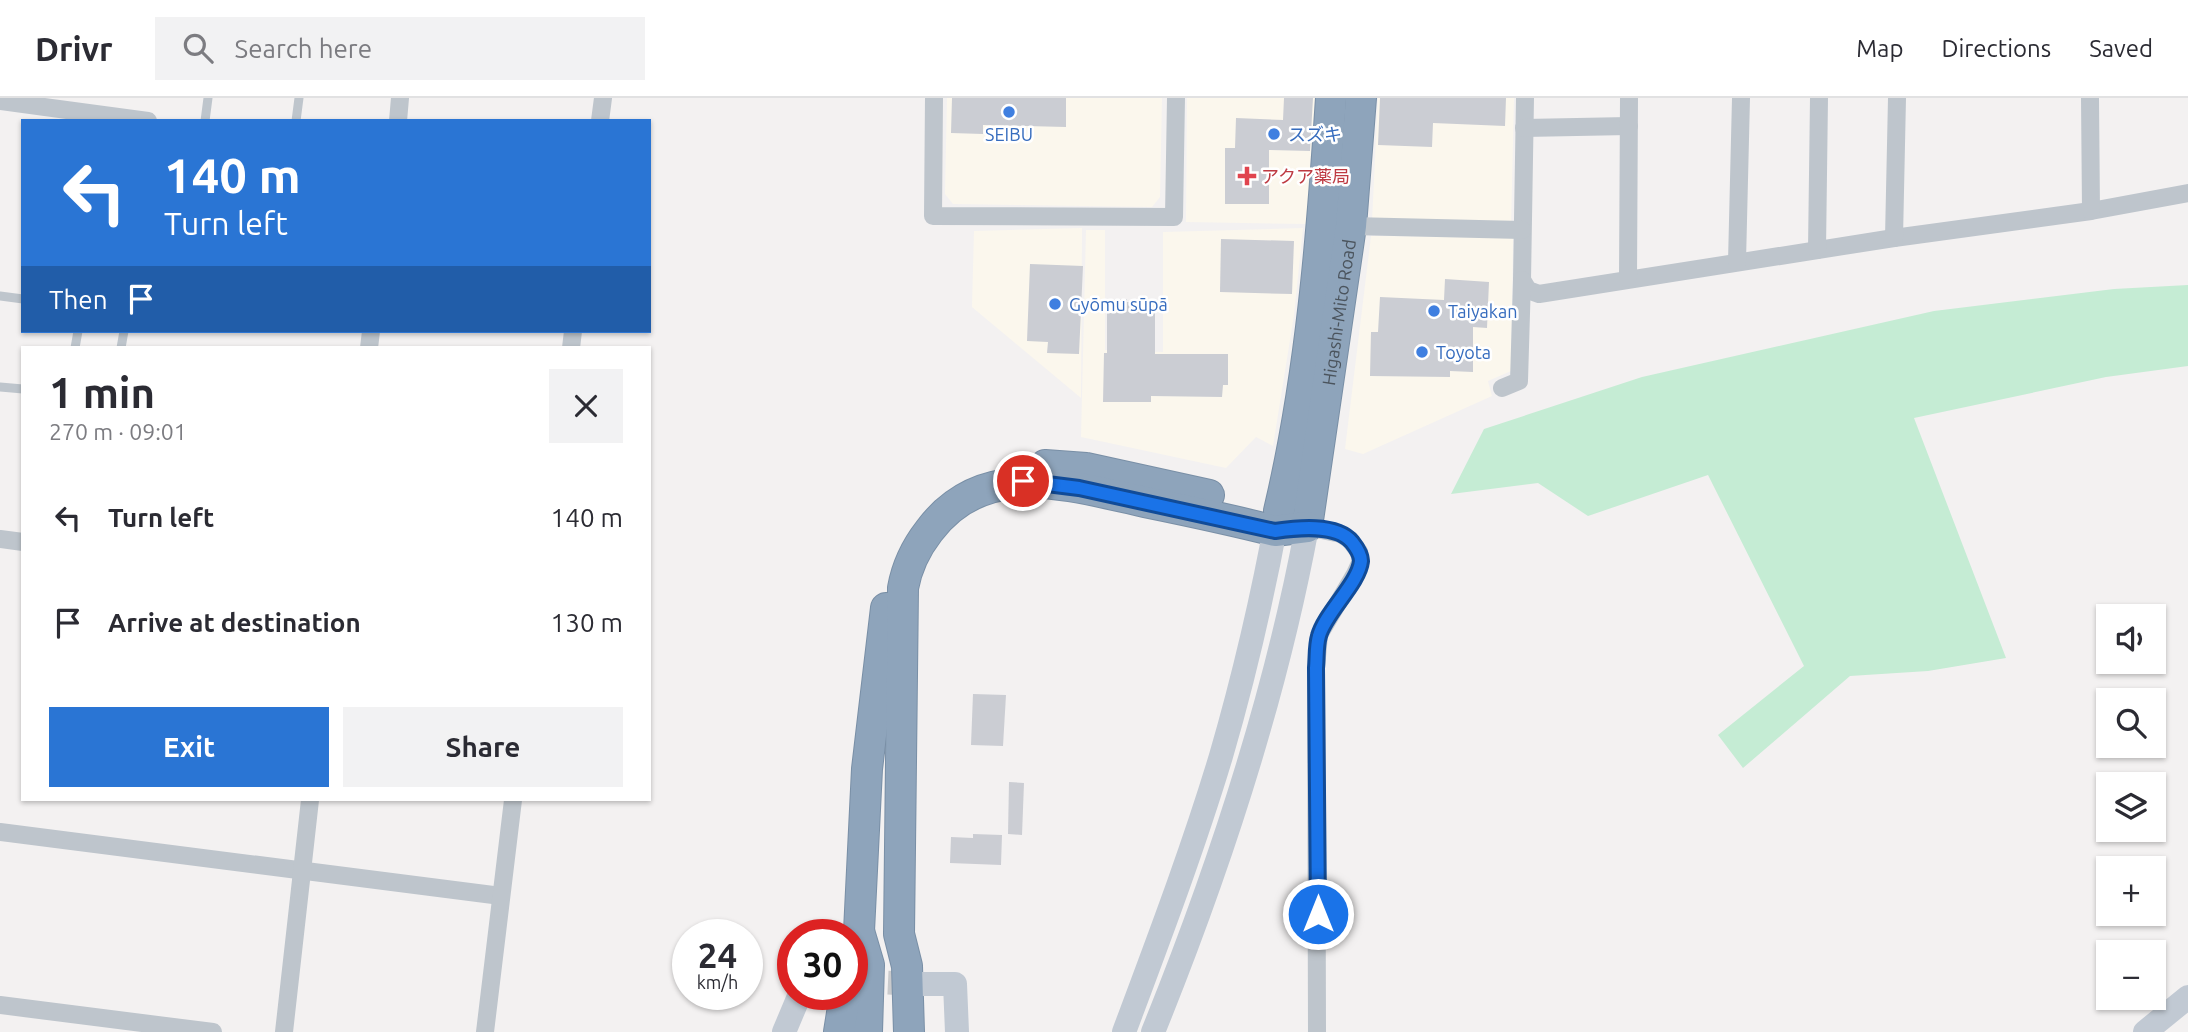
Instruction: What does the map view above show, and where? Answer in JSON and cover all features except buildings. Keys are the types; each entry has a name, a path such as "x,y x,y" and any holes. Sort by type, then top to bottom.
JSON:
{"highway":[{"name":"Higashi-Mito Road","path":"1277,521 1290,466 1307,357 1323,225 1331,98"},
{"name":"Higashi-Mito Road","path":"1307,527 1351,226 1361,98"},
{"path":"857,919 867,769 890,572 894,554 902,538 924,508 951,486 984,472 1020,465 1042,465 1086,468 1277,521"},
{"path":"909,1032 907,966 899,934 903,588 912,556 934,524 965,498 1002,484 1023,481 1307,527"},
{"path":"882,1032 884,966 899,934"},
{"path":"868,963 868,998"},
{"path":"839,1032 842,1010"},
{"path":"867,1032 868,1010"}],"street":[{"path":"398,119 400,98"},
{"path":"600,119 603,98"},
{"path":"934,98 933,216 1174,217 1176,98"},
{"path":"1502,388 1519,381 1525,98"},
{"path":"1628,278 1629,98"},
{"path":"1737,262 1741,98"},
{"path":"1817,250 1819,98"},
{"path":"1894,238 1897,98"},
{"path":"2073,98 2090,98 2091,211"},
{"path":"0,101 133,119"},
{"path":"1524,128 1629,126"},
{"path":"1522,281 1528,290 1539,294 1894,238 2091,211 2188,193"},
{"path":"1351,226 1522,230"},
{"path":"1124,1032 1156,948 1221,757 1264,588 1277,521"},
{"path":"1153,1032 1183,958 1248,768 1296,587 1307,527 1342,534 1359,552 1361,561 1319,635 1316,668 1317,1032"},
{"path":"0,539 21,542"},
{"path":"284,1032 310,801"},
{"path":"485,1032 513,801"},
{"path":"0,832 501,896"},
{"path":"918,984 956,984 957,1032"},
{"path":"2145,1032 2188,997"},
{"path":"0,1005 213,1032"},
{"path":"784,1032 793,1010"}],"lane":[{"path":"205,119 208,98"},
{"path":"296,119 299,98"},
{"path":"0,296 21,299"},
{"path":"0,387 21,389"}],"shaded area":[{"path":"947,98 1162,98 1160,197 1152,207 953,204 945,194"},
{"path":"1187,98 1315,98 1306,224 1186,222"},
{"path":"1378,98 1514,98 1511,226 1372,221"},
{"path":"1082,228 1081,398 972,307 974,231"},
{"path":"1303,228 1294,315 1273,446 1256,437 1226,468 1081,437 1086,230 1105,230 1105,350 1163,352 1163,232"},
{"path":"1371,236 1513,237 1511,371 1488,381 1492,396 1363,454 1345,449"}],"green space":[{"path":"2188,285 2188,366 2106,377 1914,418 2006,658 1928,671 1850,676 1743,768 1718,735 1804,666 1708,475 1588,516 1538,483 1451,494 1484,429 1642,377 1934,311 2114,289"}],"tunnel":[{"path":"868,982 918,984"}],"place":[{"name":"SEIBU","path":"1009,112"},
{"name":"スズキ","path":"1274,134"},
{"name":"アクア薬局","path":"1247,176"},
{"name":"Gyōmu sūpā","path":"1055,304"},
{"name":"Taiyakan","path":"1434,311"},
{"name":"Toyota","path":"1422,352"}],"route":[{"path":"1023,481 1079,488 1275,531 1307,527 1342,534 1359,552 1361,561 1356,574 1319,635 1316,668 1318,914"}]}
